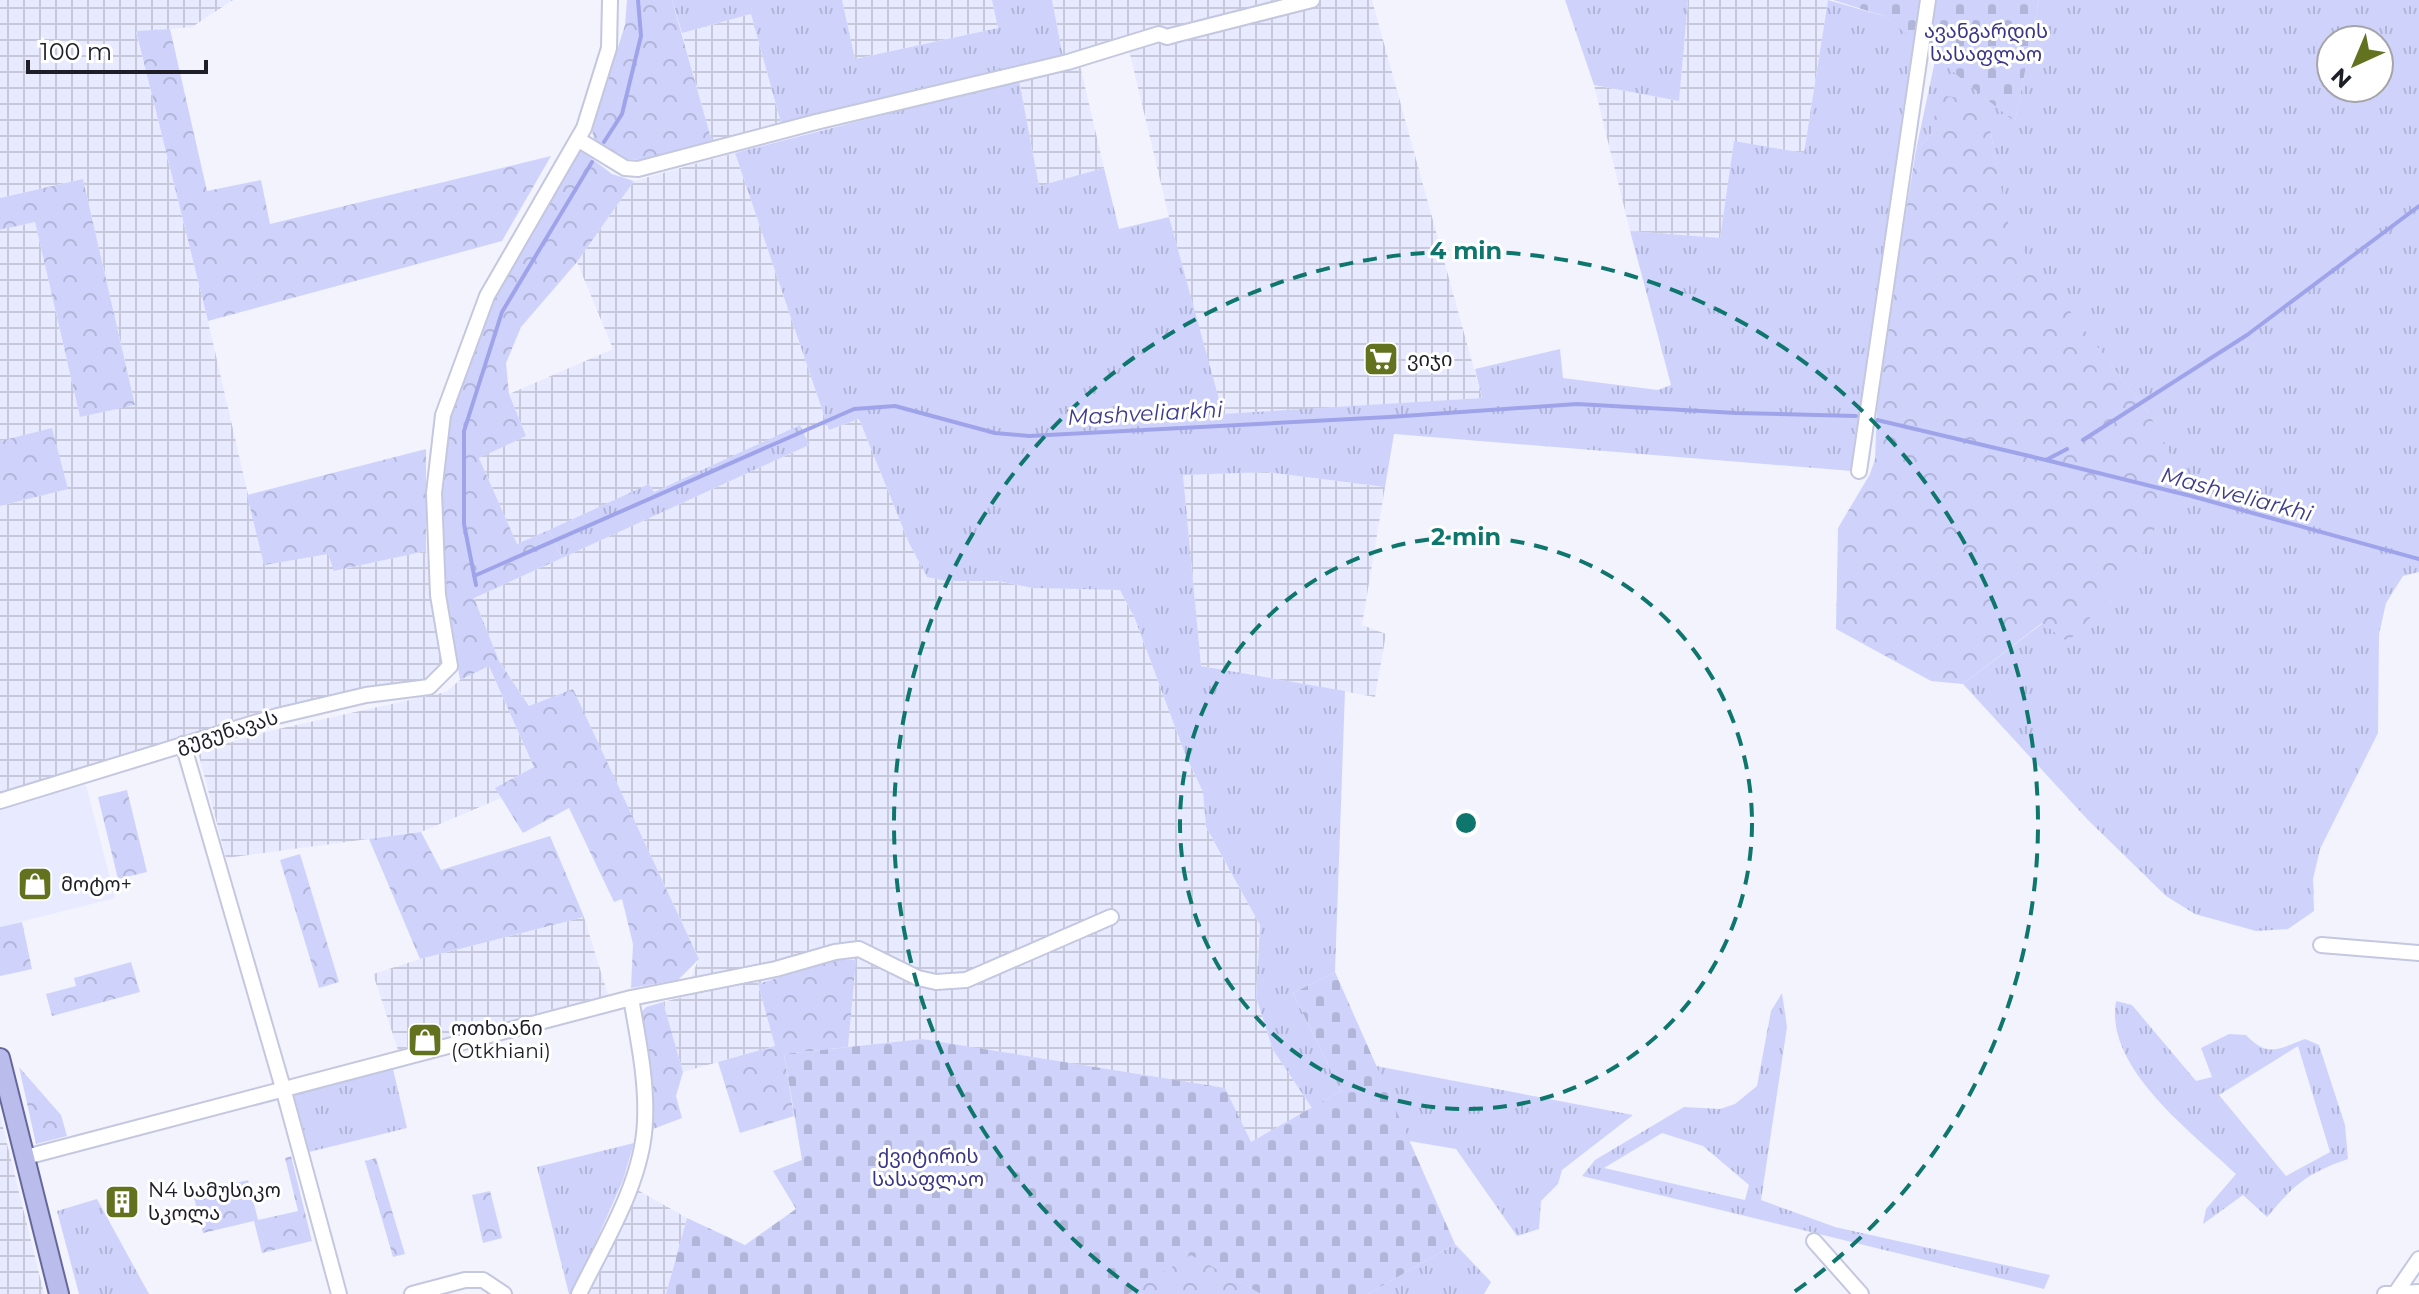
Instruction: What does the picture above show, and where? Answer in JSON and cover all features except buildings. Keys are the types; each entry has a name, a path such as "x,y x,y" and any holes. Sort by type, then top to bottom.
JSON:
{"main road":[{"path":"0,1058 59,1294"}],"street":[{"path":"610,0 609,48 579,140 625,168 638,169 831,118 1068,62 1159,34 1167,37 1312,0"},
{"path":"1859,471 1928,0"},
{"name":"გუგუნავას","path":"0,801 183,744 322,706 366,695 429,687 450,666 438,595 434,493 443,415 487,296 579,140"},
{"path":"183,744 339,1294"},
{"path":"26,1157 631,998 776,969 835,952 859,949 918,978 958,982 1111,917"},
{"path":"2321,945 2419,953"},
{"path":"579,1294 623,1203 637,1164 645,1125 646,1086 631,998"},
{"path":"1814,1241 1861,1294"},
{"path":"2392,1293 2419,1259"},
{"path":"412,1294 465,1280 483,1280 504,1294"},
{"path":"2392,1293 2419,1292"}],"shaded area":[{"path":"0,0 233,0 192,27 136,32 264,564 328,554 335,571 426,551 446,662 422,682 310,701 0,793 0,506 67,489 52,429 0,441 0,230 35,222 80,417 135,404 83,179 0,198"},
{"path":"842,0 992,0 998,28 855,59"},
{"path":"1052,0 1372,0 1482,398 1222,415 1169,217 1129,50 1063,57"},
{"path":"1688,0 1828,0 1804,153 1734,142 1720,239 1630,231 1594,85 1679,101"},
{"path":"751,14 782,127 713,145 682,33"},
{"path":"1079,61 1104,168 1039,187 1019,80"},
{"path":"735,153 829,430 859,419 909,543 927,577 946,581 997,581 1033,588 1120,590 1135,619 1185,754 1203,792 1206,827 1260,925 1256,997 1273,1050 1312,1108 1251,1142 922,1039 848,1047 855,960 839,959 758,984 775,1046 683,1072 663,1002 683,997 699,958 572,689 530,707 499,661 474,598 809,445 653,492 650,484 517,545 479,457 526,436 509,394 613,349 577,262 634,181"},
{"path":"1267,472 1385,487 1362,625 1386,634 1375,697 1201,666 1183,475"},
{"path":"489,666 534,767 496,788 501,798 421,832 226,858 198,752 269,731 446,692 460,680"},
{"path":"86,785 115,898 0,927 0,807"},
{"path":"584,917 608,995 398,1050 373,974"},
{"path":"0,1115 37,1265 44,1294 0,1294"},
{"path":"634,1188 687,1218 666,1294 586,1294"}],"green space":[{"path":"627,0 672,0 713,145 641,160 614,158 595,144 592,130 625,25"},
{"path":"672,0 842,0 855,59 998,28 992,0 1052,0 1063,57 782,127 751,14 682,33"},
{"path":"1565,0 1688,0 1679,101 1594,85"},
{"path":"1828,0 1884,16 1918,42 1852,471 1394,434 1385,487 1267,472 1183,475 1201,666 1345,691 1335,972 1293,993 1341,1091 1312,1108 1273,1050 1256,997 1260,925 1206,827 1203,792 1185,754 1135,619 1120,590 1033,588 997,581 946,581 927,577 909,543 859,419 829,430 735,153 1019,80 1039,186 1104,168 1119,229 1169,217 1223,414 1482,398 1475,369 1560,349 1563,378 1658,390 1671,385 1630,231 1720,238 1734,141 1804,153"},
{"name":"ავანგარდის სასაფლაო","path":"1833,0 2039,0 2015,122 1884,16"},
{"path":"2039,0 2419,0 2419,572 2403,576 2386,603 2379,634 2378,733 2320,849 2313,879 2314,911 2288,929 2256,931 2195,914 2166,896 2088,820 1963,684 2043,623 2068,642 2149,414 2009,233 1991,134 1933,132 1916,150 1936,56 2015,121"},
{"path":"170,29 207,191 261,180 270,224 551,156 502,241 208,321 136,31"},
{"path":"1945,96 1977,100 1991,134 2010,233 2149,414 2182,476 2134,569 2068,642 2042,623 1963,684 1931,681 1836,629 1838,528 1870,474 1875,459 1878,384 1916,150 1933,132 1931,123"},
{"path":"578,148 612,174 634,181 577,262 521,327 506,363 509,394 526,436 479,458 517,544 549,530 562,558 474,598 499,661 529,706 573,689 699,959 678,980 631,988 633,944 622,899 614,902 569,808 523,833 495,788 534,767 489,666 460,680 444,583 440,495 449,416 493,298"},
{"path":"83,179 135,405 80,417 35,222 0,230 0,198"},
{"path":"800,425 809,445 562,558 549,530 649,484 654,492"},
{"path":"52,428 68,489 0,506 0,441"},
{"path":"426,449 426,551 334,571 328,554 264,565 247,495"},
{"path":"127,790 147,872 118,879 98,797"},
{"path":"421,832 441,870 550,836 584,917 420,959 369,839"},
{"path":"300,854 339,982 319,988 280,860"},
{"path":"22,922 32,969 0,976 0,927"},
{"path":"839,959 856,960 848,1047 784,1054 794,1116 740,1133 718,1062 775,1046 758,984"},
{"path":"131,962 140,992 52,1016 46,994 76,986 74,978"},
{"name":"ქვიტირის სასაფლაო","path":"1335,972 1455,1244 1368,1294 1261,1294 1191,1255 1128,1294 666,1294 687,1218 745,1245 796,1209 773,1171 802,1160 784,1054 922,1039 1225,1088 1251,1142 1341,1091 1293,993"},
{"path":"1782,993 1787,1027 1761,1200 1835,1227 2050,1275 2044,1289 1582,1176 1595,1160 1684,1107 1720,1109 1735,1104 1757,1086 1771,1011","holes":["1662,1133 1703,1146 1749,1185 1745,1200 1604,1168"]},
{"path":"2116,1001 2132,1005 2196,1081 2212,1077 2201,1048 2229,1034 2246,1035 2267,1049 2305,1039 2319,1045 2345,1125 2348,1159 2302,1181 2267,1217 2243,1195 2203,1224 2206,1209 2236,1174 2155,1097 2124,1051 2116,1026","holes":["2298,1046 2330,1152 2286,1176 2219,1095"]},
{"path":"663,1002 683,1072 676,1096 682,1118 653,1129 653,1088 639,1015 646,1007"},
{"path":"392,1065 407,1128 305,1153 292,1098 295,1092"},
{"path":"1376,1066 1633,1115 1562,1170 1558,1184 1541,1201 1539,1229 1517,1236 1456,1149 1409,1141"},
{"path":"19,1067 61,1115 67,1136 36,1144"},
{"path":"376,1088 385,1113 343,1127 334,1102"},
{"path":"634,1143 623,1180 573,1294 569,1294 537,1167"},
{"path":"291,1156 312,1241 262,1253 254,1221 203,1233 193,1194 248,1180 258,1220 298,1211 285,1158"},
{"path":"376,1158 405,1254 393,1257 365,1161"},
{"path":"490,1191 502,1238 483,1243 472,1195"},
{"path":"97,1199 149,1294 79,1294 57,1211"},
{"path":"1455,1244 1491,1282 1484,1294 1368,1294"},
{"path":"1191,1254 1261,1294 1128,1294"}],"waterway":[{"path":"604,142 622,114 641,36 638,0"},
{"path":"476,585 464,524 464,431 502,312 592,162"},
{"path":"2083,440 2247,335 2419,206"},
{"name":"Mashveliarkhi","path":"474,576 854,409 895,406 995,433 1029,436 1577,404 1856,416"},
{"name":"Mashveliarkhi","path":"1877,420 2046,460 2067,449"},
{"name":"Mashveliarkhi","path":"2046,460 2191,496 2419,559"}],"place":[{"name":"ვიჯი","path":"1381,359"},
{"name":"მოტო+","path":"35,884"},
{"name":"ოთხიანი (Otkhiani)","path":"425,1040"},
{"name":"N4 სამუსიკო სკოლა","path":"122,1202"}]}
